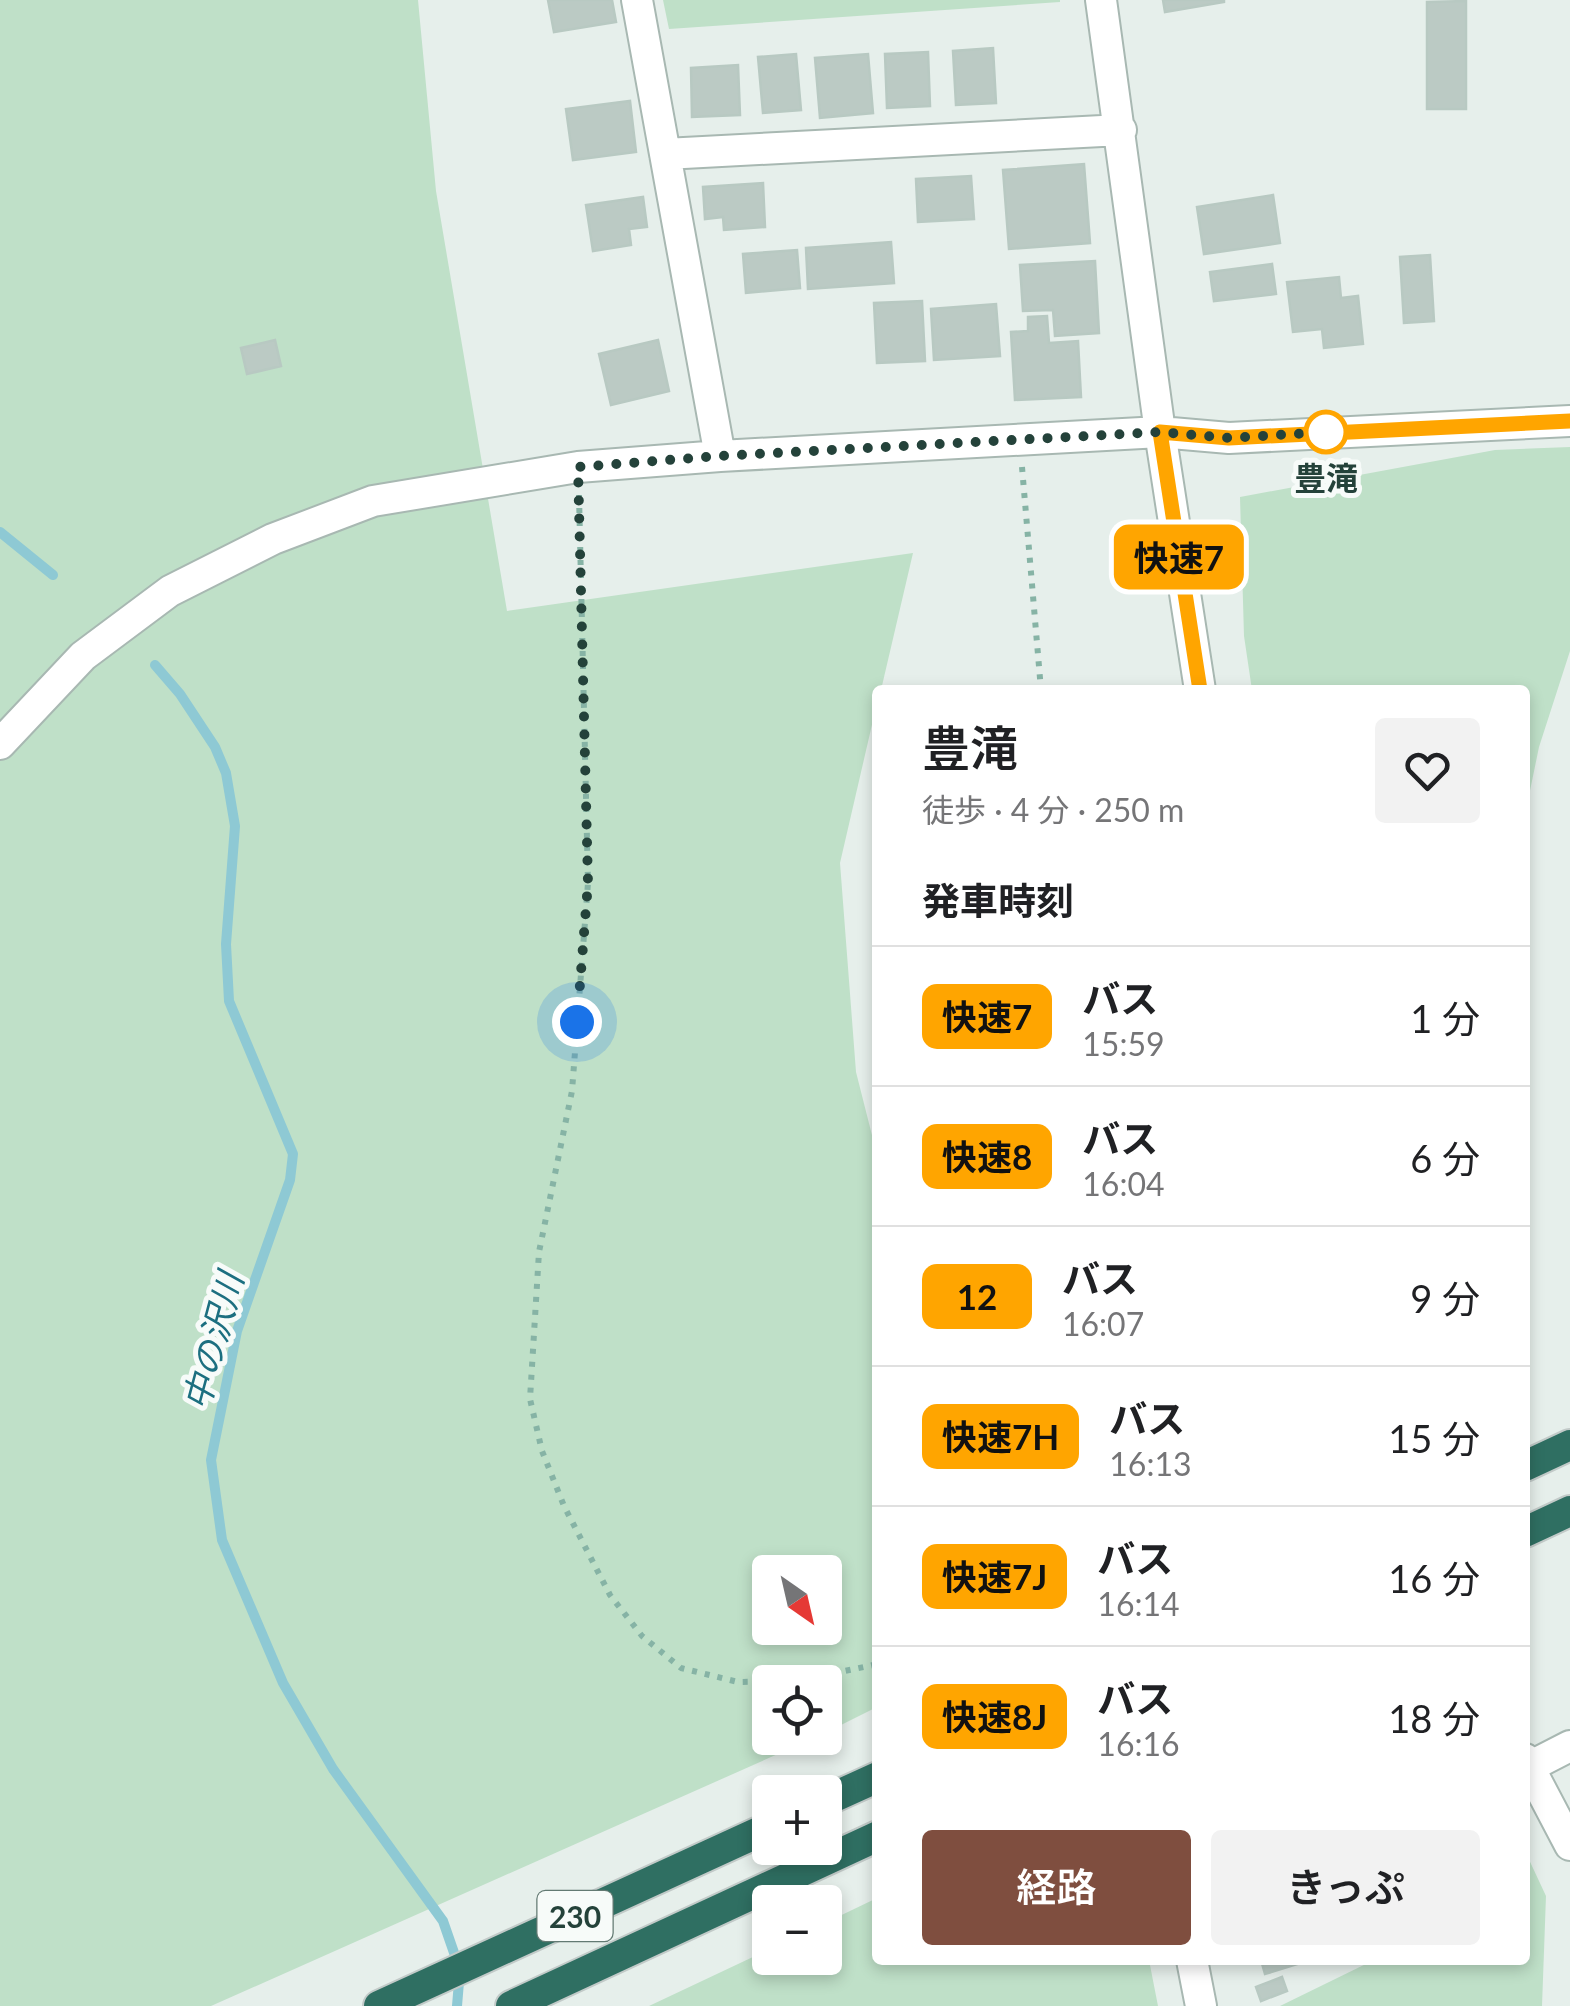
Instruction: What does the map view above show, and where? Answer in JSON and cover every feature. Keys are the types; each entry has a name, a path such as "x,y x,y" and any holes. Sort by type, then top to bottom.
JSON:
{"highway":[{"path":"1530,1464 1570,1445"},
{"path":"1530,1530 1570,1511"},
{"path":"842,1793 872,1780"},
{"name":"230","path":"379,2006 752,1834"},
{"name":"230","path":"511,2006 872,1839"}],"street":[{"path":"638,0 720,456"},
{"path":"1100,0 1199,685"},
{"path":"665,154 1120,130"},
{"path":"0,744 83,656 170,591 274,539 373,501 578,467 720,456 1160,432 1229,438 1570,421"},
{"path":"1530,1762 1570,1746"},
{"path":"1530,1769 1570,1846"},
{"path":"1193,1965 1200,2006"}],"path":[{"path":"1020,442 1041,685"},
{"path":"578,467 588,883 572,1091 539,1252 530,1399 542,1451 564,1506 610,1595 642,1636 682,1668 738,1682 798,1680 872,1665"}],"green space":[{"path":"0,0 418,0 436,191 507,611 913,553 882,685 872,685 872,725 840,863 856,1072 872,1135 872,1710 842,1724 842,1665 752,1665 752,1755 776,1755 211,2006 0,2006"},
{"path":"663,0 1060,0 1060,2 669,29"},
{"path":"1570,447 1570,651 1539,747 1530,791 1530,685 1251,685 1244,636 1240,497 1495,450"},
{"path":"1530,1862 1546,1896 1542,2006 1280,2006 1364,1965 1530,1965"},
{"path":"872,1900 872,1965 1150,1965 1158,2006 649,2006 752,1957 752,1975 842,1975 842,1915"}],"building":[{"path":"548,0 612,0 616,22 554,32"},
{"path":"1163,0 1224,0 1224,2 1165,12"},
{"path":"1466,1 1466,109 1427,109 1427,2"},
{"path":"993,48 996,103 956,105 953,51"},
{"path":"928,52 930,106 887,108 885,54"},
{"path":"796,54 801,110 763,113 758,57"},
{"path":"868,54 873,113 820,118 815,58"},
{"path":"738,65 740,115 692,117 691,68"},
{"path":"630,101 636,152 573,160 566,109"},
{"path":"1084,164 1090,243 1009,249 1003,170"},
{"path":"971,176 974,219 918,222 916,179"},
{"path":"763,183 765,227 724,230 723,217 705,219 703,187"},
{"path":"1273,195 1280,243 1204,254 1197,207"},
{"path":"643,197 647,227 629,229 631,245 593,251 586,205"},
{"path":"891,242 894,283 808,289 806,248"},
{"path":"797,250 800,288 746,293 743,254"},
{"path":"1430,255 1434,321 1404,323 1400,257"},
{"path":"1095,261 1099,333 1055,336 1053,310 1023,311 1020,265"},
{"path":"1272,264 1276,294 1214,301 1210,272"},
{"path":"1339,277 1341,298 1358,296 1363,344 1324,348 1322,329 1293,332 1287,282"},
{"path":"922,301 925,361 877,363 874,303"},
{"path":"996,304 1000,356 934,360 931,309"},
{"path":"1047,316 1049,343 1078,341 1081,397 1015,400 1011,332 1028,331 1028,317"},
{"path":"275,340 281,366 247,374 241,348"},
{"path":"658,340 669,391 611,405 599,354"},
{"path":"1262,1965 1294,1965 1265,1974"},
{"path":"1282,1977 1287,1991 1261,2001 1256,1987"}],"waterway":[{"name":"中の沢川","path":"0,532 53,575"},
{"name":"中の沢川","path":"155,665 180,694 215,747 226,773 235,826 226,944 229,1001 293,1154 290,1180 237,1331 211,1460 222,1540 283,1683 333,1769 443,1921 460,1970 457,2006"}],"bus line":[{"name":"快速7","path":"1199,685 1160,432 1229,438 1570,421"}],"place":[{"name":"豊滝","path":"1326,432"}],"route":[{"path":"577,1022 588,883 578,467 1160,432 1229,438 1326,432"}]}
